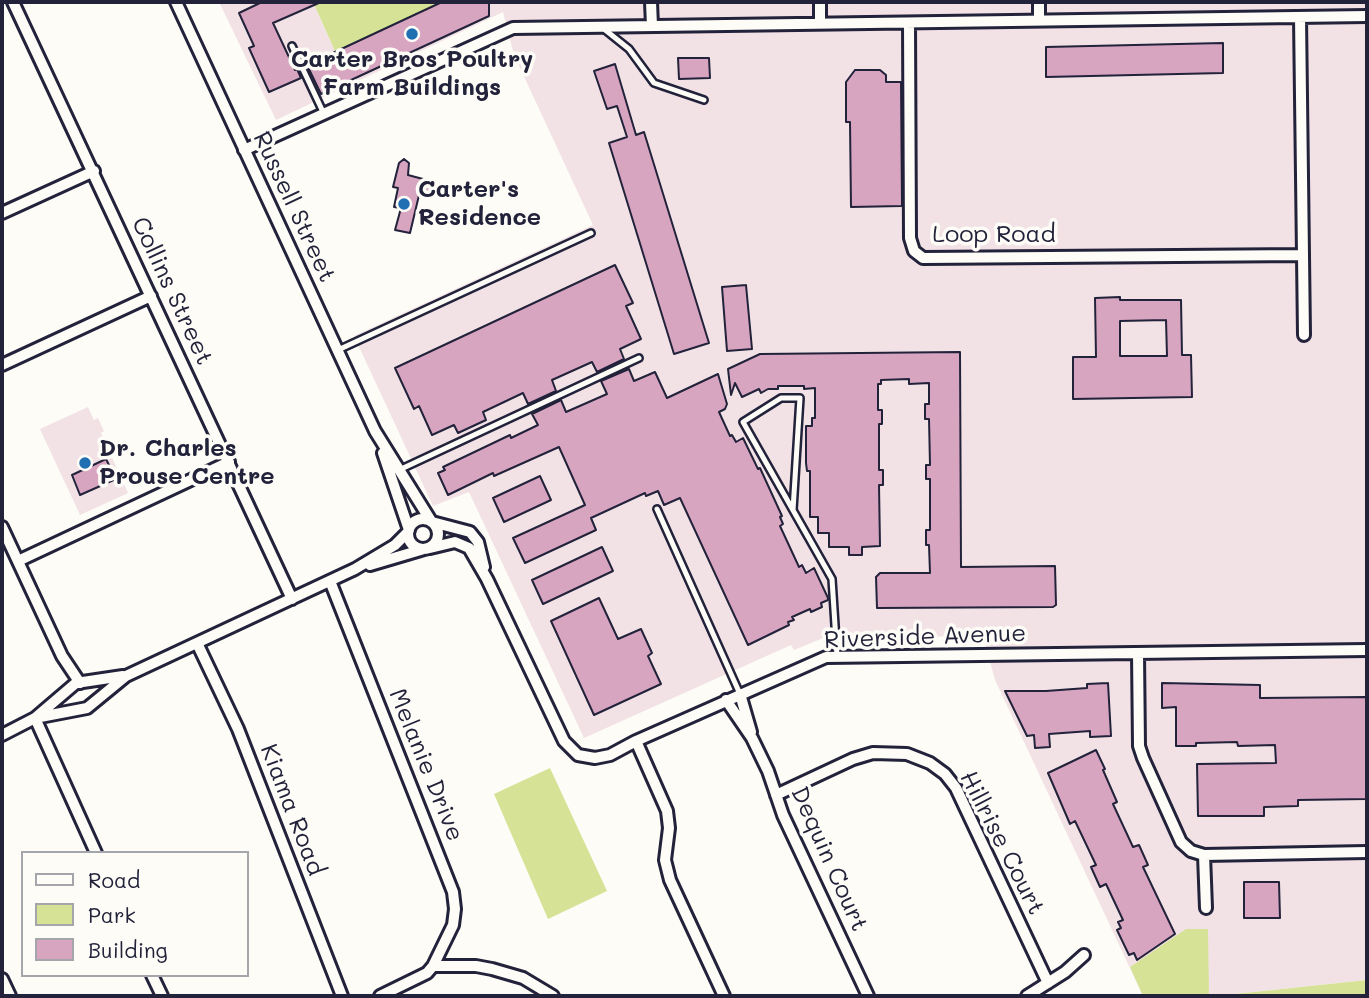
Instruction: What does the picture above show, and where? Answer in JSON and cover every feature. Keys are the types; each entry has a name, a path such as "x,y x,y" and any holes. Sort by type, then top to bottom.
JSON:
{"street":[{"name":"Russell Street","path":"176,2 394,472 409,531"},
{"path":"651,2 652,26"},
{"path":"820,2 820,22"},
{"path":"1039,2 1039,19"},
{"path":"2,11 14,3"},
{"name":"Collins Street","path":"14,3 292,599"},
{"path":"244,150 513,28 1367,16"},
{"path":"1300,17 1304,335"},
{"name":"Loop Road","path":"909,23 910,238 914,251 923,258 1303,255"},
{"path":"2,214 94,171"},
{"path":"2,365 151,296"},
{"path":"18,561 229,462"},
{"name":"Russell Street","path":"394,472 432,522"},
{"path":"2,735 35,719 87,708 126,676 355,569 395,545 418,520 432,522 439,535 434,545 427,548 411,543 409,531"},
{"name":"Riverside Avenue","path":"432,522 470,532 478,542 487,579"},
{"path":"2,527 62,656 83,683 94,692 93,701"},
{"name":"Riverside Avenue","path":"355,569 454,542 469,548 487,579 564,741 578,755 595,758 610,755 818,659 837,656 1367,650"},
{"name":"Melanie Drive","path":"330,581 453,892 453,925 433,966"},
{"name":"Kiama Road","path":"197,643 238,729 342,996"},
{"path":"1138,653 1138,736 1143,758 1181,842 1191,851 1204,855 1367,852"},
{"path":"62,656 69,691 68,701 77,709"},
{"path":"35,719 83,683 126,676"},
{"name":"Dequin Court","path":"740,694 752,738"},
{"name":"Dequin Court","path":"726,700 752,738 768,771 783,815 868,996"},
{"path":"35,719 95,851"},
{"path":"636,741 667,811 669,828 665,860 670,880 724,996"},
{"name":"Hillrise Court","path":"776,795 873,753 907,754 936,767 956,788 1048,983"},
{"path":"1204,855 1206,908"},
{"path":"1027,996 1084,955"},
{"path":"380,996 427,974 433,966 476,966 492,969 523,978 553,996"},
{"path":"153,977 162,996"},
{"path":"2,979 10,996"}],"lane":[{"path":"601,26 629,49 654,83 705,100"},
{"path":"292,46 324,114"},
{"path":"338,350 591,233"},
{"path":"394,472 639,358"},
{"path":"793,510 800,398 781,398 743,422 832,579 837,656"},
{"path":"657,509 740,694"}],"shaded area":[{"path":"219,2 313,2 335,51 442,2 1367,2 1367,980 1216,996 1143,996 995,680 983,636 823,638 794,650 791,645 584,738 469,492 433,506 354,336 593,225 514,55 503,12 276,120"},
{"name":"Dr. Charles Prouse Centre","path":"88,407 94,420 98,418 104,431 101,433 128,493 80,515 40,429"}],"green space":[{"path":"313,2 442,2 335,51"},
{"path":"550,768 607,891 548,919 494,794"},
{"path":"1186,929 1208,929 1209,996 1143,996 1130,967"},
{"path":"1367,980 1367,996 1216,996"}],"building":[{"path":"262,2 321,2 273,23 301,78 269,92 249,48 254,46 239,13"},
{"name":"Carter Bros Poultry Farm Buildings","path":"442,2 489,2 489,16 321,94 307,65"},
{"path":"1223,43 1223,73 1046,77 1046,47"},
{"path":"678,58 709,58 710,78 679,79"},
{"path":"615,64 636,135 644,132 709,343 674,354 609,143 627,137 617,106 607,109 594,71"},
{"path":"855,70 880,70 886,75 886,82 901,82 902,206 851,207 850,122 846,122 846,82"},
{"path":"404,159 409,163 408,175 423,179 422,182 443,190 442,194 420,191 410,233 395,230 401,208 394,207 398,188 393,187 399,163"},
{"path":"615,265 633,303 626,306 641,339 620,349 624,359 597,372 592,362 552,380 556,391 528,404 523,393 483,412 486,420 458,433 454,425 432,435 419,406 414,409 395,368"},
{"path":"746,285 752,349 727,351 722,287"},
{"path":"1095,298 1181,300 1182,355 1191,355 1192,397 1073,399 1073,357 1096,357","holes":["1166,320 1167,356 1120,356 1120,321"]},
{"path":"960,352 961,567 1055,566 1056,605 1053,607 877,608 876,577 880,573 930,573 929,545 926,545 926,530 930,530 930,479 926,479 926,465 930,465 929,419 925,419 925,404 929,404 929,383 909,384 909,379 881,380 881,384 878,384 878,410 882,410 882,424 879,424 879,470 883,470 883,485 879,485 880,546 862,547 862,555 849,555 849,547 829,547 829,533 818,533 818,517 810,517 806,426 812,426 812,418 815,418 815,388 778,386 778,389 768,389 761,393 759,389 742,397 735,383 731,395 728,369 760,354"},
{"path":"629,369 634,381 655,372 667,398 718,374 727,404 725,409 719,412 730,436 732,435 736,442 743,438 758,469 760,468 782,516 780,517 783,524 780,526 799,567 802,565 806,573 814,568 828,598 821,603 822,607 792,617 794,620 788,622 789,625 748,645 680,498 664,505 658,491 646,496 645,493 591,518 596,530 525,563 513,538 585,505 559,447 494,476 493,473 448,495 438,473 445,470 443,467 510,435 511,438 538,425 532,414 561,400 566,412 607,394 601,381"},
{"path":"106,459 116,479 80,495 72,475"},
{"path":"540,476 551,500 504,522 493,498"},
{"path":"602,547 613,571 543,604 532,580"},
{"path":"599,598 618,639 641,629 652,653 648,656 661,684 594,715 551,621"},
{"path":"1108,683 1111,736 1090,737 1090,731 1049,734 1050,747 1035,748 1034,735 1027,736 1005,691 1087,688 1087,684"},
{"path":"1162,683 1260,685 1260,698 1367,697 1367,799 1298,800 1298,806 1264,807 1264,816 1198,816 1197,764 1276,763 1275,745 1238,746 1237,742 1176,746 1176,707 1162,708"},
{"path":"1096,750 1117,802 1113,804 1133,847 1139,845 1148,865 1143,867 1175,934 1137,960 1134,953 1129,955 1117,930 1121,928 1118,922 1123,920 1106,884 1100,887 1091,867 1096,865 1075,821 1070,824 1048,773"},
{"path":"1244,882 1279,882 1280,918 1244,918"}],"place":[{"name":"Carter Bros Poultry Farm Buildings","path":"412,34"},
{"name":"Carter's Residence","path":"404,204"},
{"name":"Dr. Charles Prouse Centre","path":"85,463"}]}
